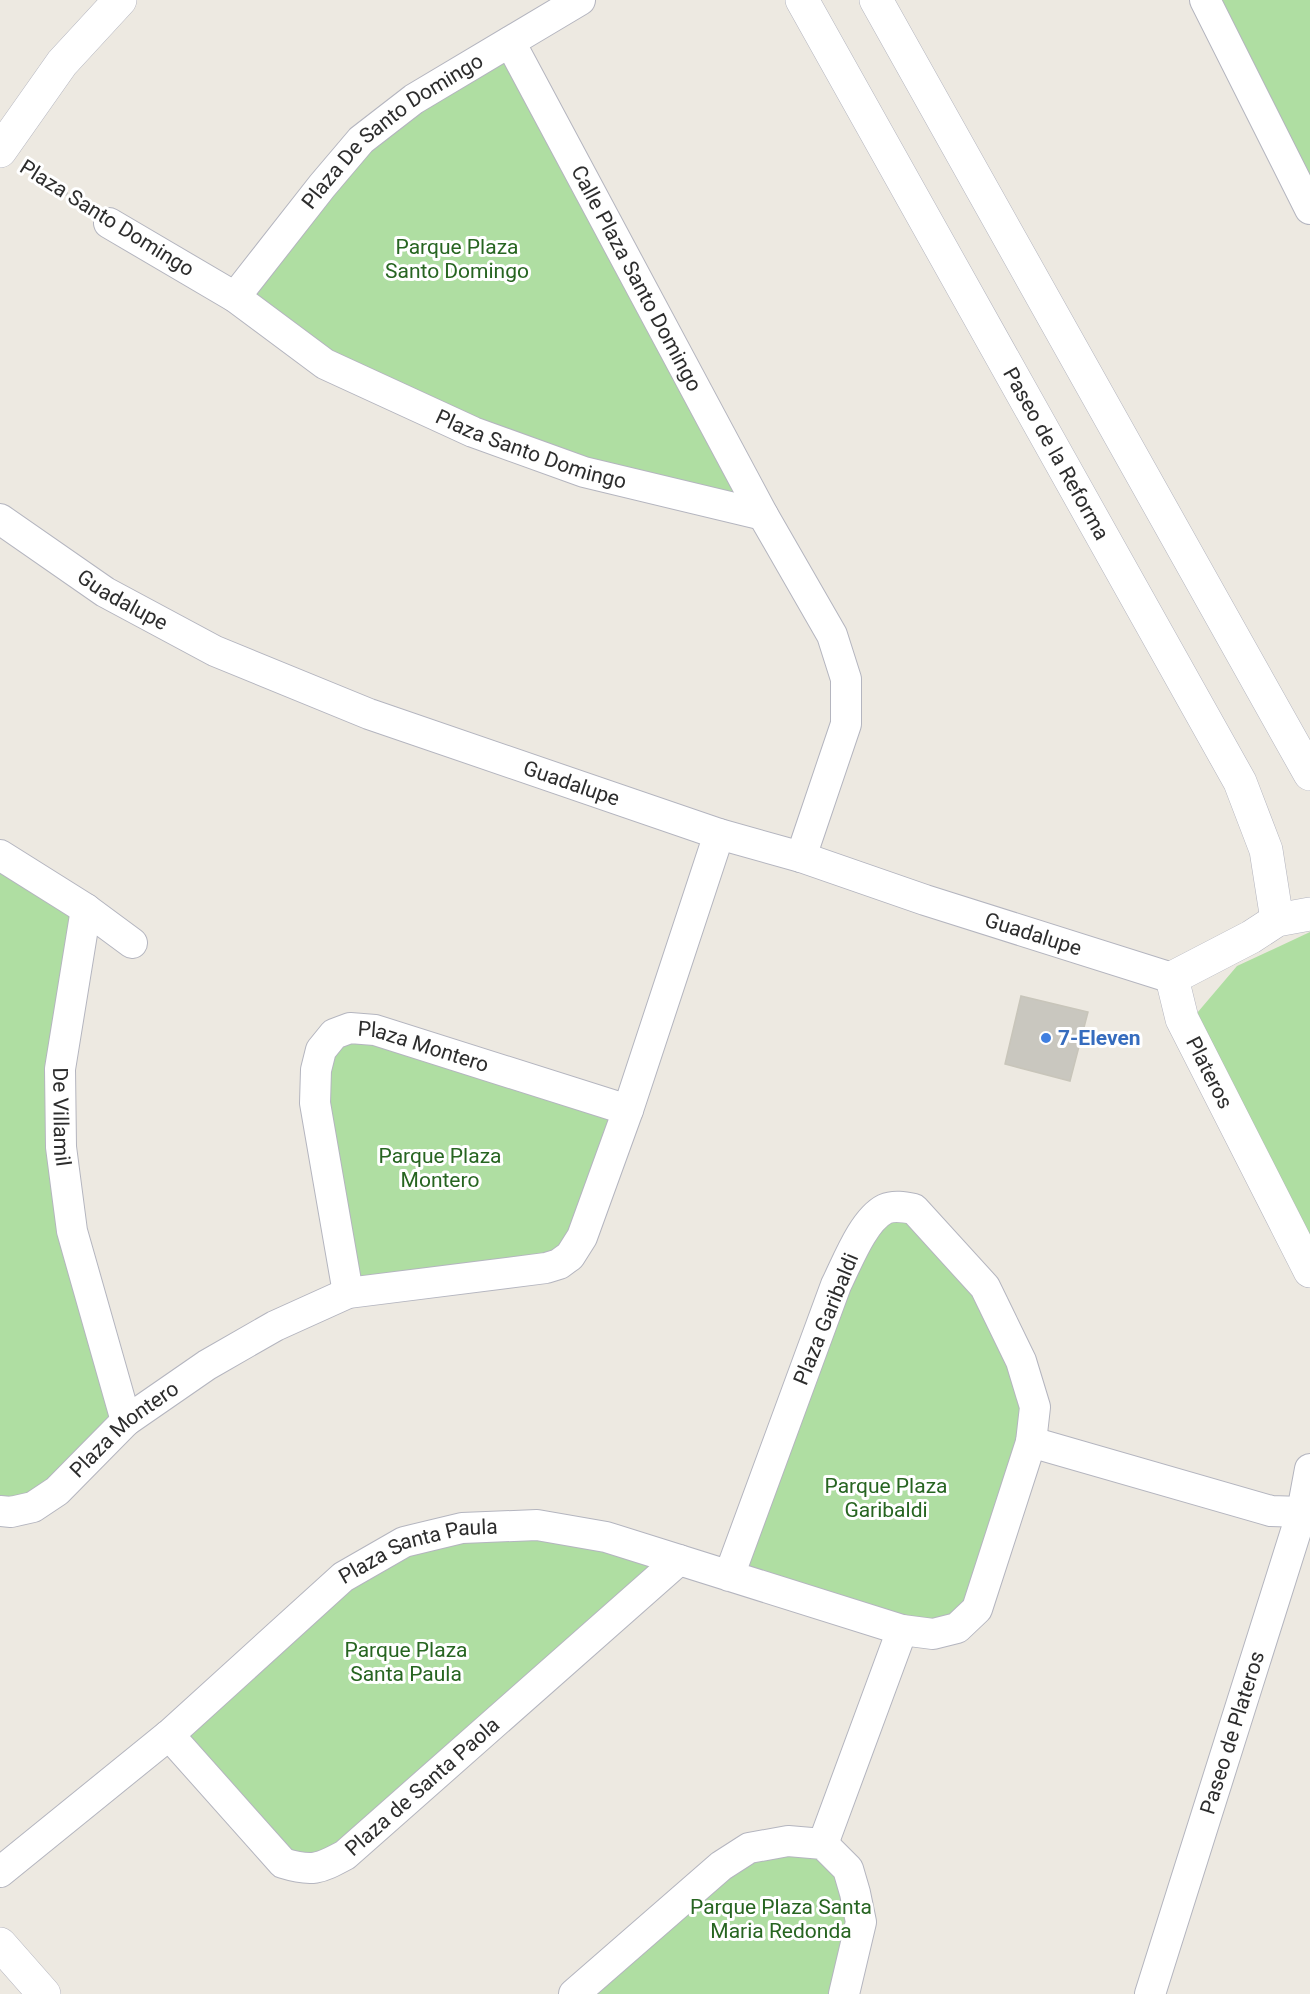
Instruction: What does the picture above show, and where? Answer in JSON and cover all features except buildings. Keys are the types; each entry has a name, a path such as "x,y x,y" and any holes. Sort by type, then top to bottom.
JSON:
{"street":[{"path":"0,151 62,63 120,0"},
{"name":"Plaza De Santo Domingo","path":"235,297 361,140 414,99 580,0"},
{"name":"Paseo de la Reforma","path":"802,0 1240,782 1266,850 1277,920"},
{"path":"876,0 1310,774"},
{"path":"1205,0 1310,209"},
{"name":"Calle Plaza Santo Domingo","path":"510,42 764,515"},
{"name":"Plaza Santo Domingo","path":"109,223 235,297 325,364 473,432 584,472 764,515"},
{"path":"764,515 832,635 846,680 846,724 801,857"},
{"name":"Guadalupe","path":"0,519 105,592 215,651 369,714 719,834 801,857 925,900 1172,978"},
{"name":"Plaza Montero","path":"0,1511 11,1512 33,1507 57,1491 126,1420 207,1365 275,1326 348,1293 546,1268 570,1256 582,1237 628,1110 719,834"},
{"path":"0,855 86,909 132,943"},
{"name":"De Villamil","path":"86,909 60,1069 61,1147 72,1231 126,1420"},
{"path":"1172,978 1251,937 1277,920 1310,914"},
{"name":"Plateros","path":"1172,978 1182,1019 1310,1271"},
{"name":"Plaza Montero","path":"348,1293 315,1103 316,1070 321,1050 334,1034 350,1028 375,1029 628,1110"},
{"name":"Plaza Garibaldi","path":"729,1576 836,1285 859,1240 874,1217 886,1209 899,1206 914,1209 985,1287 1021,1361 1035,1407 1031,1442 977,1609 957,1628 933,1634"},
{"path":"1031,1442 1271,1511 1306,1510"},
{"name":"Paseo de Plateros","path":"1150,1994 1306,1510 1310,1469"},
{"name":"Plaza Santa Paula","path":"0,1872 169,1734 343,1577 404,1542 462,1528 537,1525 606,1537 902,1630 933,1634"},
{"name":"Plaza de Santa Paola","path":"169,1734 283,1863 309,1869 326,1866 345,1855 679,1560"},
{"path":"823,1844 902,1630"},
{"path":"574,1994 721,1866 749,1848 788,1841 823,1844 848,1869 861,1922 844,1994"},
{"path":"0,1944 44,1994"}],"path":[{"name":"Plaza Santo Domingo","path":"0,151 109,223"}],"green space":[{"path":"1205,0 1310,0 1310,209"},
{"name":"Parque Plaza Santo Domingo","path":"510,42 763,515 473,432 235,297 322,186"},
{"path":"0,855 86,909 61,1147 126,1421 57,1491 0,1511"},
{"path":"1310,932 1310,1240 1186,1026 1237,966"},
{"name":"Parque Plaza Montero","path":"334,1034 628,1110 570,1256 348,1293 321,1050"},
{"name":"Parque Plaza Garibaldi","path":"899,1206 985,1287 1035,1407 957,1628 729,1576 836,1285"},
{"name":"Parque Plaza Santa Paula","path":"462,1528 679,1560 345,1855 295,1867 169,1735 343,1577"},
{"name":"Parque Plaza Santa Maria Redonda","path":"788,1841 848,1869 844,1994 574,1994 721,1866"}],"place":[{"name":"7-Eleven","path":"1046,1038"}]}
